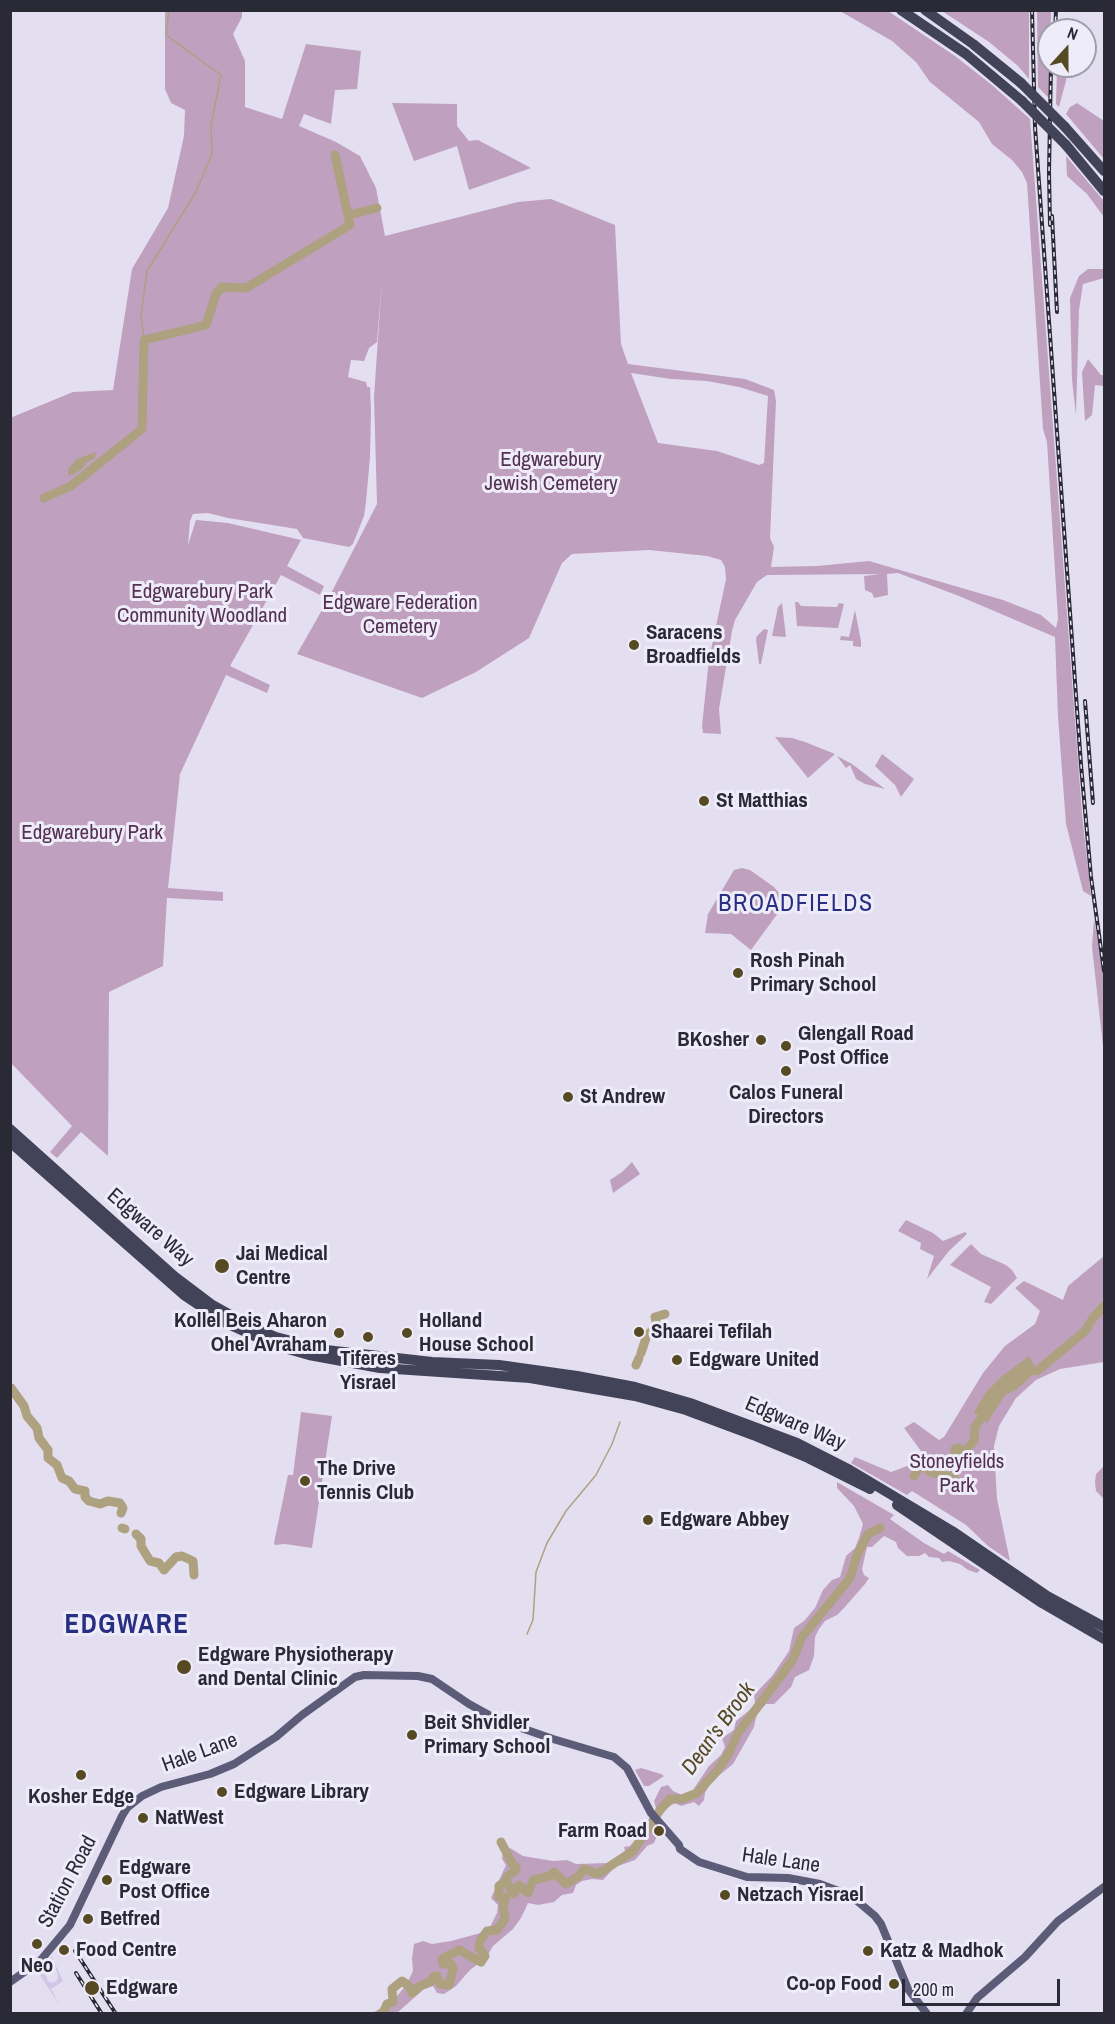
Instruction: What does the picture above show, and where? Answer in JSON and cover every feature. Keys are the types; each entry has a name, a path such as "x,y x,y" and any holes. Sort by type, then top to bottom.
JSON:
{"highway":[{"path":"901,10 966,54 1022,101 1066,145 1104,191"},
{"path":"925,10 973,44 1021,83 1104,164"},
{"path":"1065,127 1104,171"},
{"name":"Edgware Way","path":"10,1129 174,1276 228,1315 276,1337 340,1353 432,1362 499,1365 576,1376 634,1387 690,1403 797,1443 891,1493 952,1531 1047,1596 1104,1627"},
{"name":"Edgware Way","path":"10,1142 184,1296 250,1335 286,1349 380,1368 530,1378 635,1396 686,1410 808,1458 888,1499 1042,1603 1104,1639"}],"main road":[{"name":"Hale Lane","path":"122,1816 127,1808 149,1792 210,1774 242,1760 355,1677 364,1675 425,1677 498,1720 614,1757 627,1768 655,1818 680,1849 704,1864 707,1863 747,1877 788,1878 820,1884 856,1900 881,1924 908,1989 927,2013"},
{"name":"Station Road","path":"10,1982 40,1961 70,1925 122,1816"},
{"path":"966,2013 977,1998 1025,1957 1058,1921 1104,1887"}],"green space":[{"path":"165,11 242,11 242,17 233,34 245,61 245,107 282,119 306,44 361,51 357,89 335,90 331,124 304,114 299,126 336,142 360,156 376,188 385,236 518,202 551,199 615,225 621,344 628,364 745,379 774,390 776,401 770,538 774,547 771,567 817,566 869,561 1003,600 1041,615 1056,628 1058,619 1047,442 1043,429 1027,183 1022,172 1012,160 992,144 979,122 930,82 916,62 892,41 840,11 888,11 955,56 992,85 1030,119 1082,814 1091,896 1083,891 1066,824 1055,637 898,573 887,574 888,595 874,598 872,593 865,590 864,576 880,574 767,575 757,582 735,620 732,631 719,709 721,734 703,733 702,726 709,659 726,579 725,567 721,560 707,556 649,550 572,554 562,563 529,638 476,672 422,698 297,654 377,504 374,397 382,279 377,342 369,348 364,361 351,360 348,377 366,382 367,387 370,387 371,411 366,502 364,516 353,544 349,547 303,538 297,529 208,513 193,514 190,521 188,545 196,520 228,523 301,540 287,566 324,586 320,595 281,575 230,666 270,685 267,693 226,675 180,774 168,888 223,892 223,901 167,898 163,966 109,992 108,1156 81,1132 57,1158 50,1152 72,1126 11,1063 10,418 73,392 113,390 132,269 168,208 184,136 185,110 171,103 165,89","holes":["631,373 707,381 739,387 768,396 764,463 759,465 717,451 658,443"]},
{"path":"942,11 1029,11 1029,79 1018,66 989,42"},
{"path":"1037,11 1051,11 1051,18 1037,18"},
{"path":"1038,78 1049,78 1049,98 1038,87"},
{"path":"1057,78 1066,78 1059,107 1056,104"},
{"path":"392,103 457,104 457,126 469,141 478,140 531,168 469,190 457,146 414,161"},
{"path":"1077,103 1104,121 1104,159 1066,114 1070,107"},
{"path":"1066,156 1104,201 1104,217 1087,194 1067,176"},
{"path":"1088,269 1104,269 1104,278 1083,284 1079,310 1076,415 1072,380 1070,298 1079,276"},
{"path":"1088,359 1101,375 1104,375 1104,386 1095,385 1092,415 1085,421 1082,372"},
{"path":"795,602 801,606 837,607 839,603 844,604 838,628 797,626"},
{"path":"782,603 786,637 772,636 778,607"},
{"path":"855,610 861,647 853,646 853,641 840,640 841,636 849,637"},
{"path":"764,629 768,630 761,664 759,664 756,639"},
{"path":"775,737 792,738 835,754 808,778"},
{"path":"882,754 914,779 901,797 895,785 875,766"},
{"path":"837,756 852,764 885,789 856,779 850,765 846,768"},
{"path":"742,868 750,870 779,893 778,913 751,950 731,934 705,933 708,914 734,870"},
{"path":"1094,919 1104,978 1104,1055 1092,947"},
{"path":"632,1162 640,1174 613,1193 610,1180"},
{"path":"906,1220 933,1233 943,1241 965,1232 967,1234 949,1251 927,1279 934,1256 920,1249 921,1243 898,1231"},
{"path":"971,1244 981,1254 1006,1265 1017,1278 991,1304 984,1302 991,1287 950,1265"},
{"name":"Stoneyfields Park","path":"1104,1256 1104,1362 1060,1369 1036,1380 1016,1398 999,1426 994,1446 997,1499 1010,1561 988,1546 966,1525 912,1491 907,1495 851,1463 855,1457 891,1472 918,1462 921,1451 904,1428 914,1422 939,1440 944,1437 983,1373 1005,1346 1035,1324 1040,1311 1015,1288 1024,1281 1063,1300 1068,1286"},
{"name":"The Drive Tennis Club","path":"301,1412 332,1416 312,1548 285,1544 275,1545 274,1543 288,1475 293,1475"},
{"path":"1104,1466 1104,1499 1096,1491 1095,1482 1096,1474"},
{"path":"837,1482 894,1515 890,1519 924,1543 944,1554 948,1551 980,1570 977,1573 960,1564 942,1562 939,1558 929,1557 925,1553 919,1556 907,1556 898,1548 896,1542 884,1536 872,1547 867,1547 862,1569 864,1575 869,1578 865,1584 837,1615 825,1621 819,1629 815,1637 814,1656 809,1670 795,1677 791,1687 774,1704 766,1704 762,1708 755,1703 754,1695 772,1676 789,1651 794,1628 804,1621 815,1608 823,1590 832,1580 840,1577 846,1556 855,1548 859,1538 863,1524 854,1506 837,1488"},
{"path":"751,1709 757,1713 754,1727 733,1764 711,1782 699,1806 694,1802 681,1806 675,1803 660,1812 654,1801 661,1787 668,1785 673,1791 684,1796 691,1793 709,1766 721,1755 725,1747 722,1738 734,1730 736,1721"},
{"path":"641,1768 664,1776 649,1786 644,1786 635,1770"},
{"path":"648,1825 658,1833 654,1843 647,1846 635,1860 618,1866 614,1861 616,1858 627,1859 624,1847 630,1846"},
{"path":"510,1848 523,1856 553,1861 567,1860 576,1864 607,1863 614,1868 603,1880 582,1881 576,1885 573,1893 562,1895 554,1902 538,1905 528,1903 513,1929 493,1946 486,1958 444,1994 437,1993 433,1986 424,1989 397,2013 371,2013 389,2006 406,1985 413,1971 414,1944 423,1941 432,1944 451,1941 488,1931 497,1913 498,1905 491,1898 506,1865 502,1859 503,1850"}],"shaded area":[{"path":"96,452 95,458 87,462 82,469 68,476 68,469 77,459"},
{"path":"1029,1356 1037,1371 1016,1390 1005,1395 987,1423 974,1412 986,1392 1001,1377"},
{"path":"52,1957 63,1981 51,1989 60,2006 38,1972 40,1968 43,1968 48,1981 52,1983 57,1981 56,1969 47,1965"}],"waterway":[{"path":"144,340 141,316 147,271 196,192 212,154 211,125 221,75 166,35 169,10"},
{"path":"44,498 71,486 142,429 144,340 206,325 216,294 222,287 246,288 350,225 335,155"},
{"path":"349,215 377,208"},
{"name":"Dean's Brook","path":"1037,1371 1085,1331 1104,1306"},
{"path":"641,1353 647,1335 657,1326 655,1317 665,1314"},
{"path":"636,1365 639,1358"},
{"path":"11,1388 24,1406 27,1416 37,1428 39,1438 48,1450 48,1458 57,1465 62,1478 69,1481 75,1489 85,1491 85,1497 89,1501 100,1504 108,1501 120,1503 123,1508 121,1513"},
{"name":"Dean's Brook","path":"914,1476 922,1463 930,1472 954,1478 955,1449 959,1448 962,1454 974,1441 975,1427 982,1417"},
{"path":"527,1634 533,1620 536,1572 547,1543 566,1511 596,1475 620,1422"},
{"name":"Dean's Brook","path":"380,2014 387,2004 393,2002 392,1989 402,1981 409,1986 412,1993 420,1986 430,1982 434,1976 437,1976 440,1984 449,1985 453,1969 451,1964 443,1964 442,1959 459,1950 481,1962 485,1956 479,1948 480,1941 487,1931 497,1930 505,1919 503,1906 506,1897 499,1897 499,1886 506,1881 514,1894 519,1885 528,1893 533,1880 550,1876 554,1872 566,1884 579,1876 584,1869 598,1874 633,1851 670,1799 682,1799 697,1793 717,1771 738,1733 792,1661 802,1637 850,1578 857,1555 868,1534 880,1528"},
{"path":"136,1534 141,1539 141,1546 150,1561 159,1563 164,1570 176,1557 182,1556 193,1561 194,1575"},
{"path":"501,1842 516,1867 506,1881"}],"railway":[{"path":"1032,10 1035,127 1081,765 1091,877 1104,971"},
{"path":"1056,10 1056,18"},
{"path":"1050,225 1051,78"},
{"path":"1052,216 1057,312"},
{"path":"1085,701 1093,803"},
{"path":"75,1951 116,2014"},
{"path":"76,1973 102,2014"}],"place":[{"name":"Saracens Broadfields","path":"634,645"},
{"name":"St Matthias","path":"704,801"},
{"name":"Rosh Pinah Primary School","path":"738,973"},
{"name":"BKosher","path":"761,1040"},
{"name":"Glengall Road Post Office","path":"786,1046"},
{"name":"Calos Funeral Directors","path":"786,1071"},
{"name":"St Andrew","path":"568,1097"},
{"name":"Jai Medical Centre","path":"222,1266"},
{"name":"Shaarei Tefilah","path":"639,1332"},
{"name":"Kollel Beis Aharon Ohel Avraham","path":"339,1333"},
{"name":"Holland House School","path":"407,1333"},
{"name":"Tiferes Yisrael","path":"368,1337"},
{"name":"Edgware United","path":"677,1360"},
{"name":"The Drive Tennis Club","path":"305,1481"},
{"name":"Edgware Abbey","path":"648,1520"},
{"name":"Edgware Physiotherapy and Dental Clinic","path":"184,1667"},
{"name":"Beit Shvidler Primary School","path":"412,1735"},
{"name":"Kosher Edge","path":"81,1775"},
{"name":"Edgware Library","path":"222,1792"},
{"name":"NatWest","path":"143,1818"},
{"name":"Farm Road","path":"659,1831"},
{"name":"Edgware Post Office","path":"107,1880"},
{"name":"Netzach Yisrael","path":"725,1895"},
{"name":"Betfred","path":"88,1919"},
{"name":"Neo","path":"37,1944"},
{"name":"Food Centre","path":"64,1950"},
{"name":"Katz & Madhok","path":"868,1951"},
{"name":"Co-op Food","path":"894,1984"},
{"name":"Edgware","path":"92,1988"}],"district":[{"name":"BROADFIELDS","path":"796,905"},
{"name":"EDGWARE","path":"127,1626"}],"park label":[{"name":"Edgwarebury Jewish Cemetery","path":"551,472"},
{"name":"Edgwarebury Park Community Woodland","path":"202,604"},
{"name":"Edgware Federation Cemetery","path":"400,615"},
{"name":"Edgwarebury Park","path":"92,833"}]}
